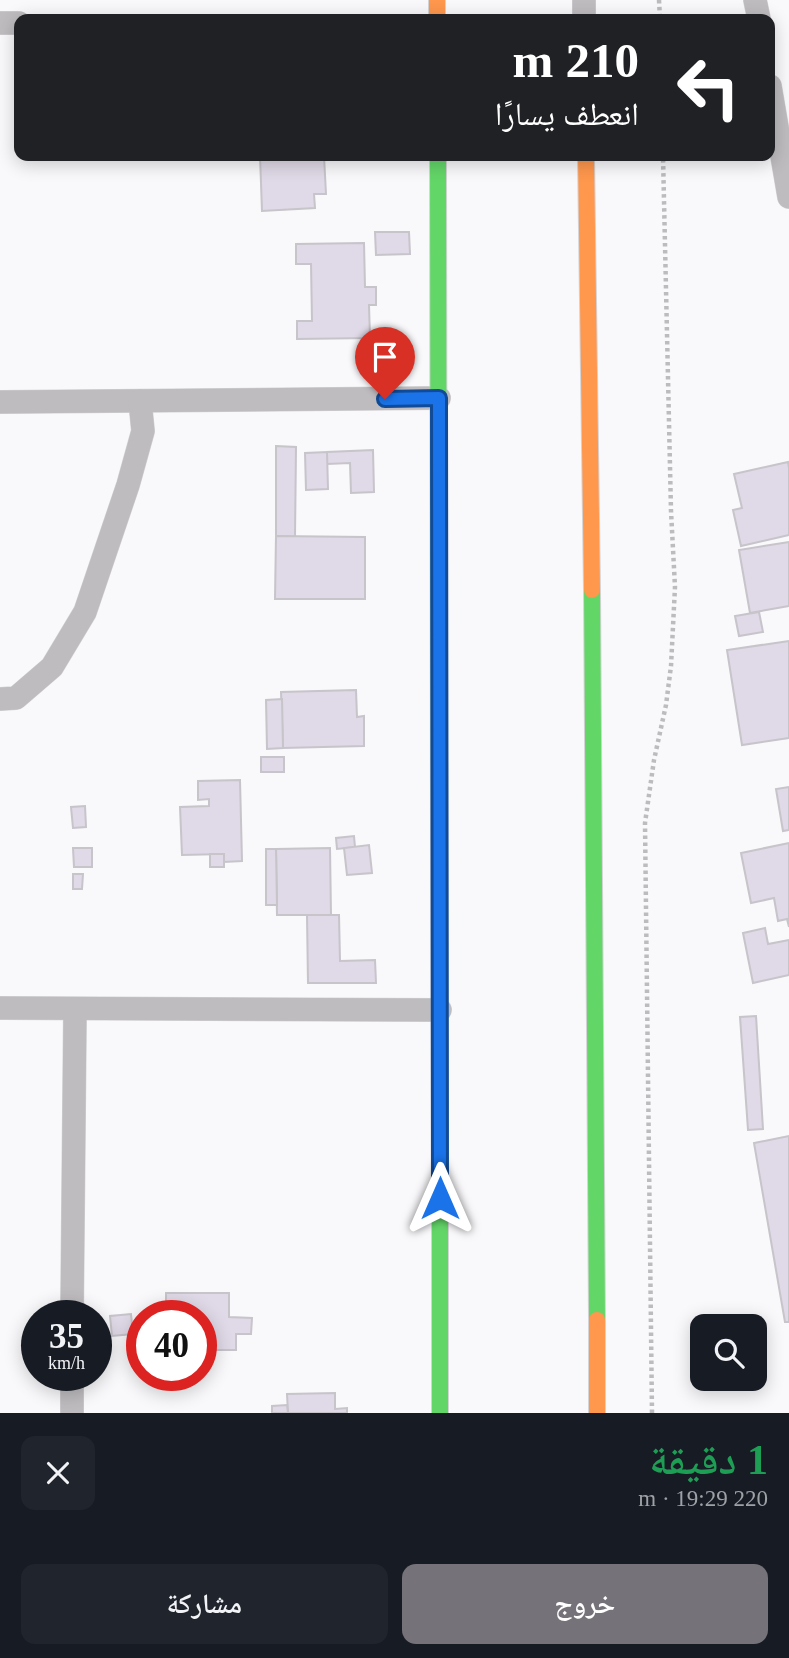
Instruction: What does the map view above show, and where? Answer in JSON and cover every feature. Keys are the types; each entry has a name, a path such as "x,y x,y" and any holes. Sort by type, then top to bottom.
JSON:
{"street":[{"path":"775,115 789,197"},
{"path":"438,161 440,1413"},
{"path":"586,161 594,763 597,1413"},
{"path":"0,402 439,398"},
{"path":"0,699 16,698 52,667 85,612 128,485 143,431 140,401"},
{"path":"0,1007 440,1010"},
{"path":"72,1300 75,1009"},
{"path":"72,1391 72,1413"}],"path":[{"path":"652,1413 645,823 652,770 666,705 675,587 663,161"}],"building":[{"path":"260,161 324,161 326,194 314,194 315,208 262,211"},
{"path":"375,232 409,232 410,254 376,255"},
{"path":"364,243 365,287 376,287 376,305 369,305 370,338 297,339 297,321 312,321 311,264 296,264 296,244"},
{"path":"276,446 296,447 295,537 276,536"},
{"path":"373,450 374,492 351,493 350,463 327,464 327,452"},
{"path":"327,452 328,489 306,490 305,453"},
{"path":"788,462 789,535 741,546 733,510 742,508 734,474"},
{"path":"276,536 365,537 365,599 275,599"},
{"path":"789,542 789,606 750,613 739,550"},
{"path":"759,612 763,632 739,636 735,616"},
{"path":"789,641 789,738 742,745 727,650"},
{"path":"356,690 357,717 364,716 364,746 283,748 281,692"},
{"path":"282,699 283,748 267,749 266,700"},
{"path":"261,757 284,757 284,772 261,772"},
{"path":"240,780 242,861 224,862 224,854 182,855 180,807 209,806 209,799 198,800 198,781"},
{"path":"789,787 789,830 783,831 776,789"},
{"path":"85,806 86,827 73,828 71,807"},
{"path":"354,836 355,847 337,849 336,838"},
{"path":"789,843 789,927 787,919 778,921 774,898 751,903 741,853"},
{"path":"369,845 372,873 347,875 344,848"},
{"path":"73,848 92,848 92,867 74,867"},
{"path":"330,848 331,915 277,915 276,849"},
{"path":"266,849 276,849 277,905 266,905"},
{"path":"210,854 224,854 224,867 210,867"},
{"path":"73,874 83,874 82,889 73,889"},
{"path":"307,915 339,915 340,961 375,960 376,983 308,983"},
{"path":"765,928 768,944 789,940 789,975 753,983 743,933"},
{"path":"756,1016 763,1129 748,1130 740,1017"},
{"path":"789,1136 789,1322 785,1322 754,1143"},
{"path":"166,1293 229,1293 229,1317 252,1318 251,1334 236,1334 236,1350 217,1350 217,1300 166,1300"},
{"path":"126,1314 126,1335 112,1336 112,1316"},
{"path":"335,1393 335,1409 347,1408 347,1413 288,1413 287,1394"},
{"path":"287,1405 288,1413 272,1413 272,1406"}],"traffic: fast":[{"path":"438,161 439,825"},
{"path":"592,590 597,1320"},
{"path":"440,1124 440,1413"}],"traffic: slow":[{"path":"437,0 437,14"},
{"path":"586,161 592,590"},
{"path":"597,1320 597,1413"}],"traffic: jam":[{"path":"439,825 440,1124"}],"route":[{"path":"385,399 439,398 440,1198"}]}
